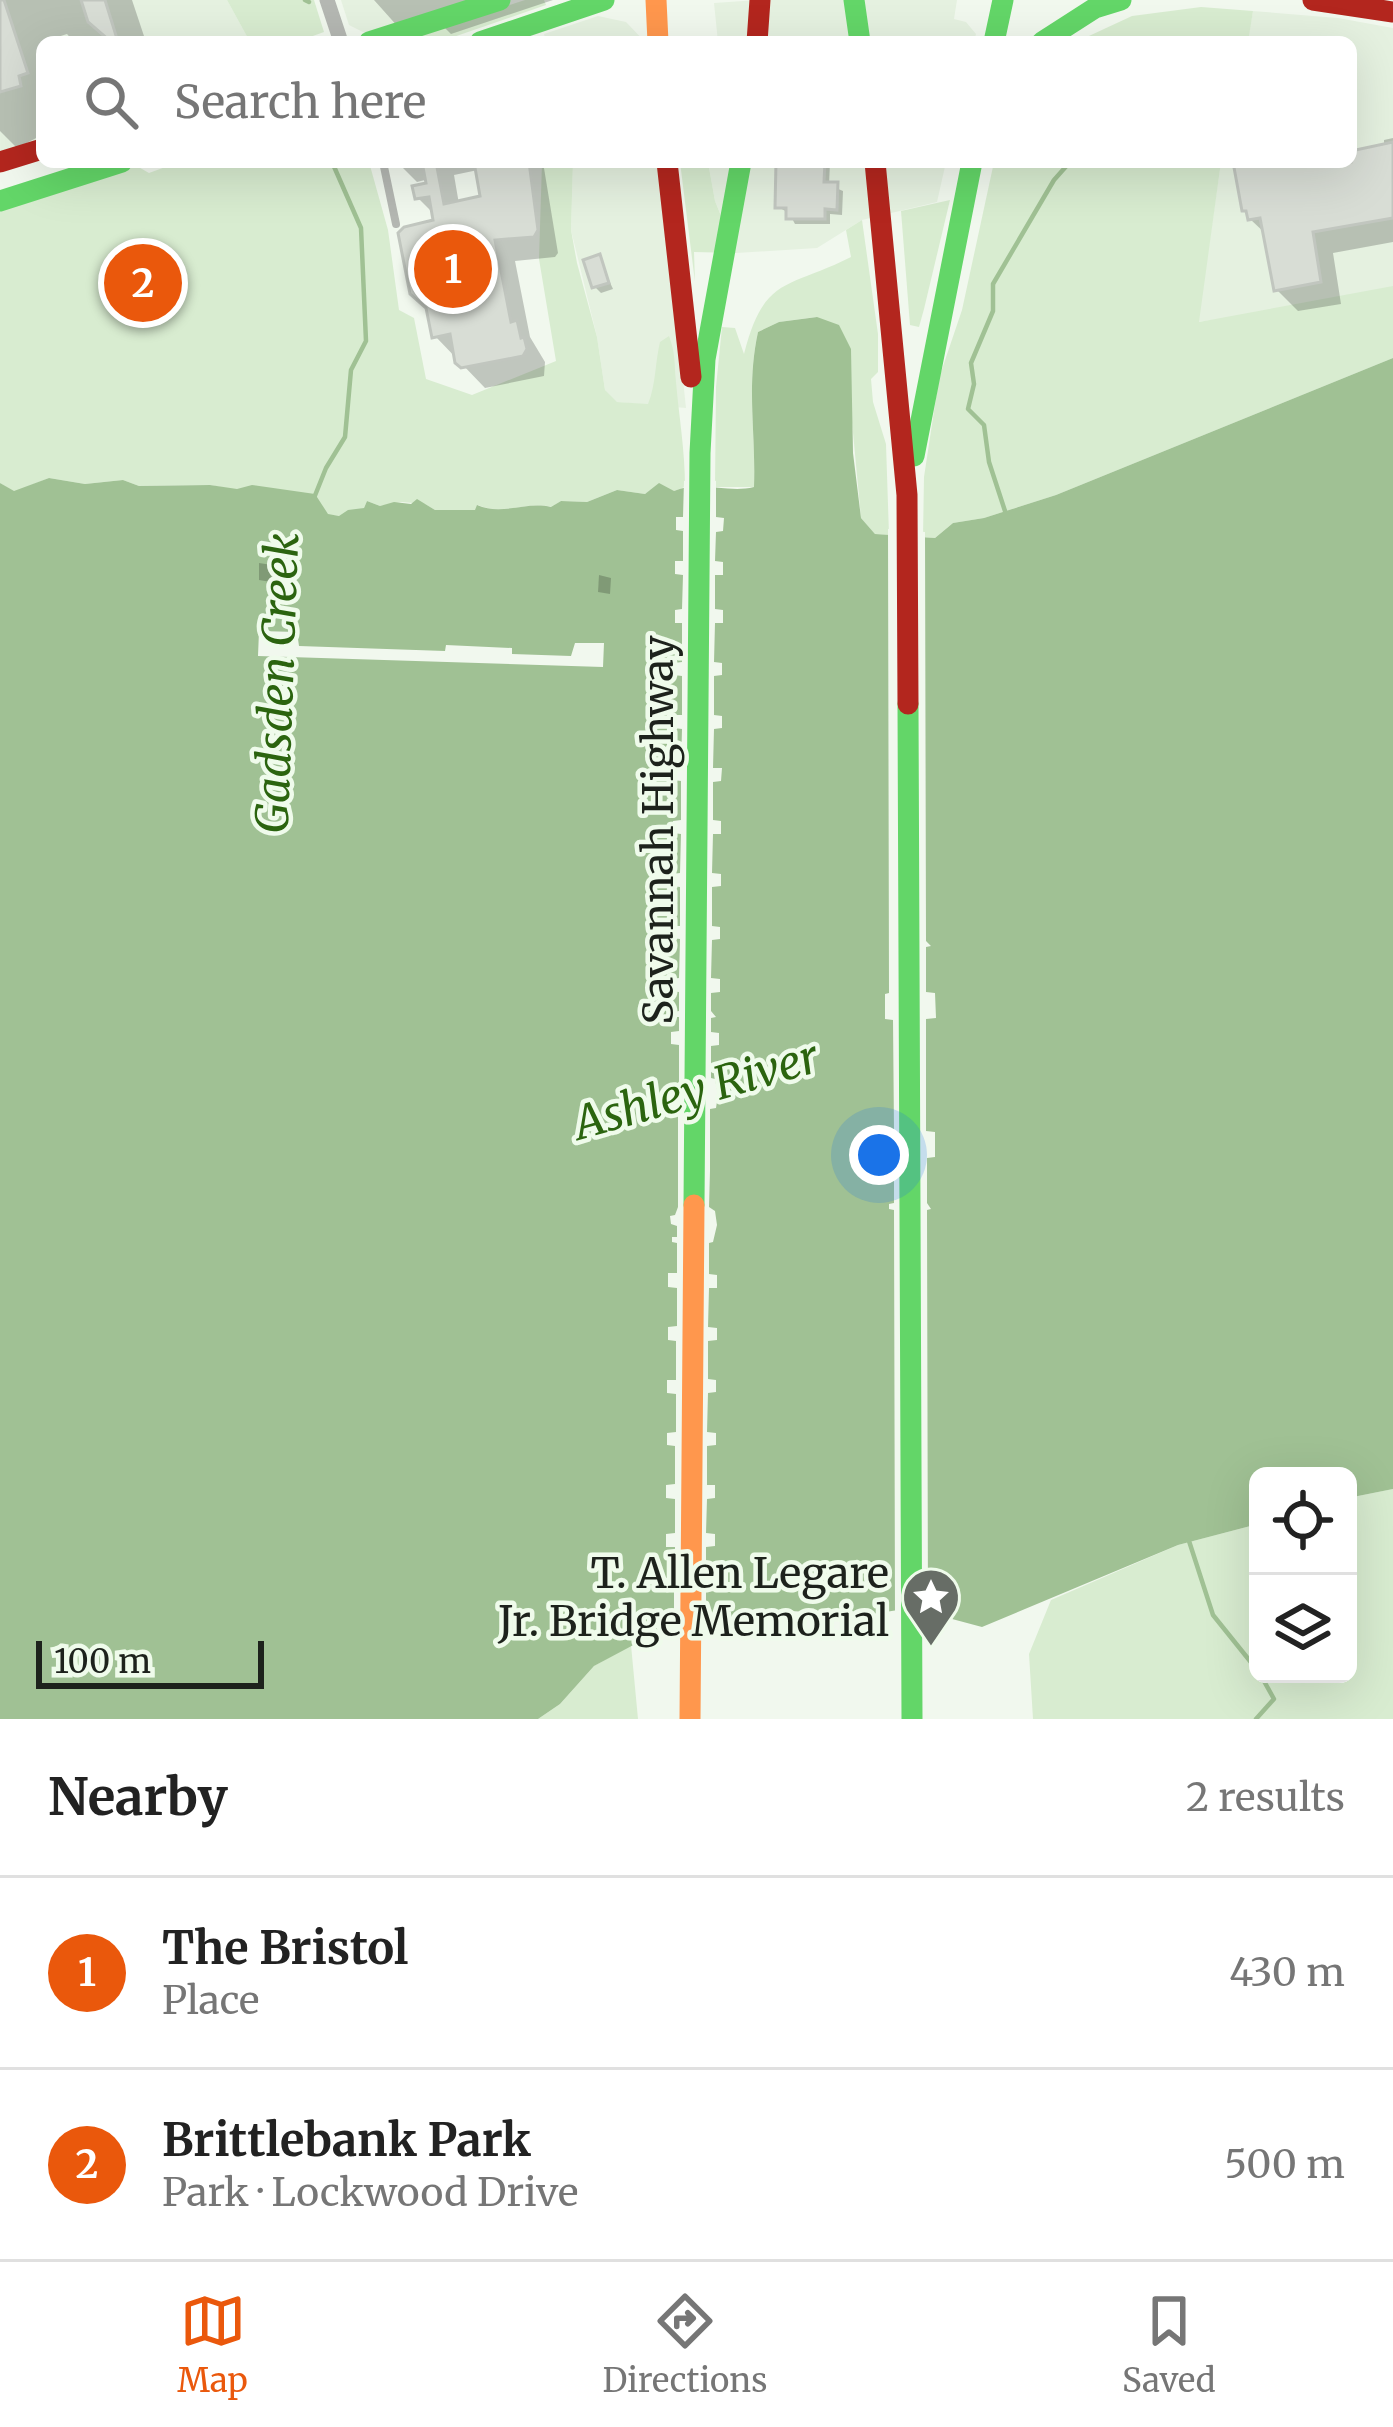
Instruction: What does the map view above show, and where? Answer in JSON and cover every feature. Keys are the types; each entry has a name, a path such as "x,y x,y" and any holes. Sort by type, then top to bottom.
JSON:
{"main road":[{"path":"388,36 500,0"},
{"path":"494,36 562,7 604,0"},
{"path":"656,0 658,36"},
{"path":"757,36 760,0"},
{"path":"854,0 859,36"},
{"path":"995,36 1003,0"},
{"path":"1051,36 1080,16 1121,0"},
{"path":"1313,0 1393,12"},
{"path":"0,162 36,151"},
{"path":"0,201 103,168"},
{"path":"668,168 700,453"},
{"name":"Savannah Highway","path":"690,1719 700,453 704,359 740,168"},
{"path":"876,168 908,502 912,1719"},
{"path":"908,502 974,168"}],"street":[{"path":"328,0 339,36"}],"lane":[{"path":"383,168 397,224"}],"shaded area":[{"path":"0,0 227,0 247,36 36,36 36,144 0,155"},
{"path":"227,0 314,0 324,32 313,36 247,36"},
{"path":"341,0 474,0 367,34 349,25"},
{"path":"525,0 544,0 546,5 456,36 413,36"},
{"path":"957,0 954,19 966,22 976,34 717,36 714,3"},
{"path":"1201,7 1253,11 1249,36 1089,36 1132,16"},
{"path":"1253,11 1393,28 1393,295 1198,322 1220,168 1357,168 1357,36 1248,36"},
{"path":"598,16 626,22 639,36 544,36"},
{"path":"126,168 149,173 163,168 371,168 388,230 399,310 414,318 426,379 472,395 556,361 539,259 542,168 573,168 571,230 605,390 617,402 648,404 660,342 669,336 685,487 645,494 617,490 587,502 561,501 552,507 478,505 476,510 435,510 425,504 380,506 367,501 364,508 340,516 328,515 321,506 210,485 139,486 123,480 85,484 49,478 14,492 0,483 0,210"},
{"path":"573,168 661,168 686,408 610,400 571,230"},
{"path":"681,168 709,168 715,201 736,253 694,252 695,282"},
{"path":"709,168 945,168 937,202 862,220 817,248 736,253 715,201"},
{"path":"993,168 1220,168 1199,322 1393,286 1393,358 1056,495 953,523 935,538 923,537 924,477 939,378 962,310"},
{"path":"950,200 919,327 910,325 901,211"},
{"path":"862,220 878,334 878,372 871,379 886,444 889,535 875,534 861,518 852,422 816,317 779,322 758,332 752,391 754,487 715,487 722,327 735,328 744,354 760,310 770,297 851,257 846,230"},
{"path":"1393,1489 1393,1719 1033,1719 1029,1654 1051,1600 1178,1545 1249,1526 1249,1683 1357,1683 1357,1496"},
{"path":"631,1645 638,1719 538,1719 560,1704 594,1666"}],"water":[{"name":"Ashley River","path":"817,317 839,325 851,349 853,453 861,518 875,534 935,538 953,523 1056,495 1393,358 1393,1489 1357,1496 1357,1467 1249,1467 1249,1526 1178,1545 982,1627 911,1608 866,1615 790,1611 715,1630 654,1634 594,1666 560,1704 538,1719 0,1719 0,483 14,491 49,478 85,484 123,480 139,486 237,489 252,485 315,494 328,514 339,516 364,508 367,501 380,506 411,504 417,499 435,510 475,510 477,505 505,509 587,502 617,490 645,494 659,483 674,491 694,486 754,487 754,352 758,332 779,322"}],"pier":[{"path":"698,477 716,481 716,517 724,518 723,531 716,532 715,561 723,562 723,575 715,575 715,609 723,610 723,623 715,623 714,662 722,663 722,675 714,676 714,715 722,716 722,728 714,729 713,768 722,768 721,781 713,782 713,820 721,821 721,834 713,834 712,873 721,874 721,886 712,887 712,926 720,927 720,939 712,940 711,978 720,979 720,992 711,993 711,1011 716,1017 711,1018 711,1032 719,1033 719,1045 711,1046 711,1078 718,1095 716,1108 710,1109 709,1207 715,1211 717,1225 709,1243 709,1274 717,1275 717,1288 709,1288 708,1327 717,1328 717,1340 708,1341 708,1379 716,1380 716,1392 708,1393 707,1432 716,1433 716,1445 707,1446 707,1485 715,1485 715,1498 707,1499 706,1533 715,1534 715,1546 706,1547 706,1577 715,1578 715,1591 706,1592 706,1635 674,1636 674,1592 665,1591 665,1578 674,1577 675,1547 666,1547 666,1534 675,1533 675,1499 666,1498 666,1485 675,1484 675,1446 667,1445 667,1433 676,1432 676,1394 667,1393 667,1380 676,1380 676,1341 668,1340 668,1327 677,1326 677,1288 668,1287 668,1273 677,1273 677,1243 672,1237 677,1237 677,1226 671,1224 670,1216 678,1207 678,1112 668,1105 668,1092 675,1093 679,1087 679,1045 671,1044 671,1032 679,1031 674,1012 679,1011 679,992 671,991 671,979 679,978 680,939 672,938 672,926 680,926 680,887 672,886 672,874 680,873 681,834 673,833 673,821 681,820 681,781 673,780 673,768 681,767 682,729 674,728 674,715 682,715 682,676 674,675 674,663 682,662 682,623 675,623 675,610 682,609 683,575 675,574 675,561 683,561 683,531 676,530 676,517 683,517 684,481"},
{"path":"888,529 925,532 926,941 931,946 926,947 926,992 935,993 936,1018 926,1019 926,1131 935,1132 935,1157 927,1158 931,1209 927,1210 928,1619 911,1614 895,1617 894,1210 889,1209 894,1203 894,1159 884,1158 883,1152 884,1132 894,1131 893,1020 885,1019 885,994 889,993"},
{"path":"259,631 297,632 299,646 445,651 446,645 512,648 512,654 571,656 575,643 604,643 603,667 258,656"}],"building":[{"path":"0,0 4,0 28,73 19,76 21,86 0,92"},
{"path":"81,0 105,0 116,36 104,36 88,22"},
{"path":"1393,142 1393,218 1313,232 1321,282 1274,291 1260,218 1248,220 1242,211 1234,168 1357,168 1357,150"},
{"path":"423,168 437,168 444,204 480,196 475,168 530,168 538,230 534,237 495,240 511,322 517,320 527,349 523,356 461,368 455,363 450,334 432,338 426,308 410,294 398,233 433,220 429,197 415,199 412,186 426,183"},
{"path":"776,168 825,168 824,182 838,182 837,210 825,209 825,219 786,219 786,208 775,208"},
{"path":"600,254 609,283 592,288 583,260"}],"waterway":[{"name":"Gadsden Creek","path":"305,0 309,2"},
{"name":"Gadsden Creek","path":"314,498 345,437 351,370 366,341 361,228 335,168"},
{"path":"1005,511 989,462 984,425 968,409 974,384 971,363 993,311 993,284 1065,168"},
{"path":"1189,1541 1213,1615 1249,1660"},
{"path":"1256,1719 1274,1699 1265,1683"}],"traffic: fast":[{"path":"388,36 500,0"},
{"path":"498,36 604,0"},
{"path":"854,0 859,36"},
{"path":"995,36 1003,0"},
{"path":"1051,36 1095,8 1121,0"},
{"path":"0,201 103,168"},
{"path":"694,1205 700,453 705,359 740,168"},
{"path":"914,456 971,168"},
{"path":"908,704 912,1719"}],"traffic: slow":[{"path":"656,0 658,36"},
{"path":"690,1719 694,1205"}],"traffic: jam":[{"path":"757,36 760,0"},
{"path":"1313,0 1393,12"},
{"path":"0,162 36,151"},
{"path":"668,168 691,377"},
{"path":"876,168 907,495 908,704"}],"place":[{"name":"The Bristol","path":"453,269"},
{"name":"Brittlebank Park","path":"143,283"},
{"name":"T. Allen Legare Jr. Bridge Memorial","path":"931,1648"}]}
